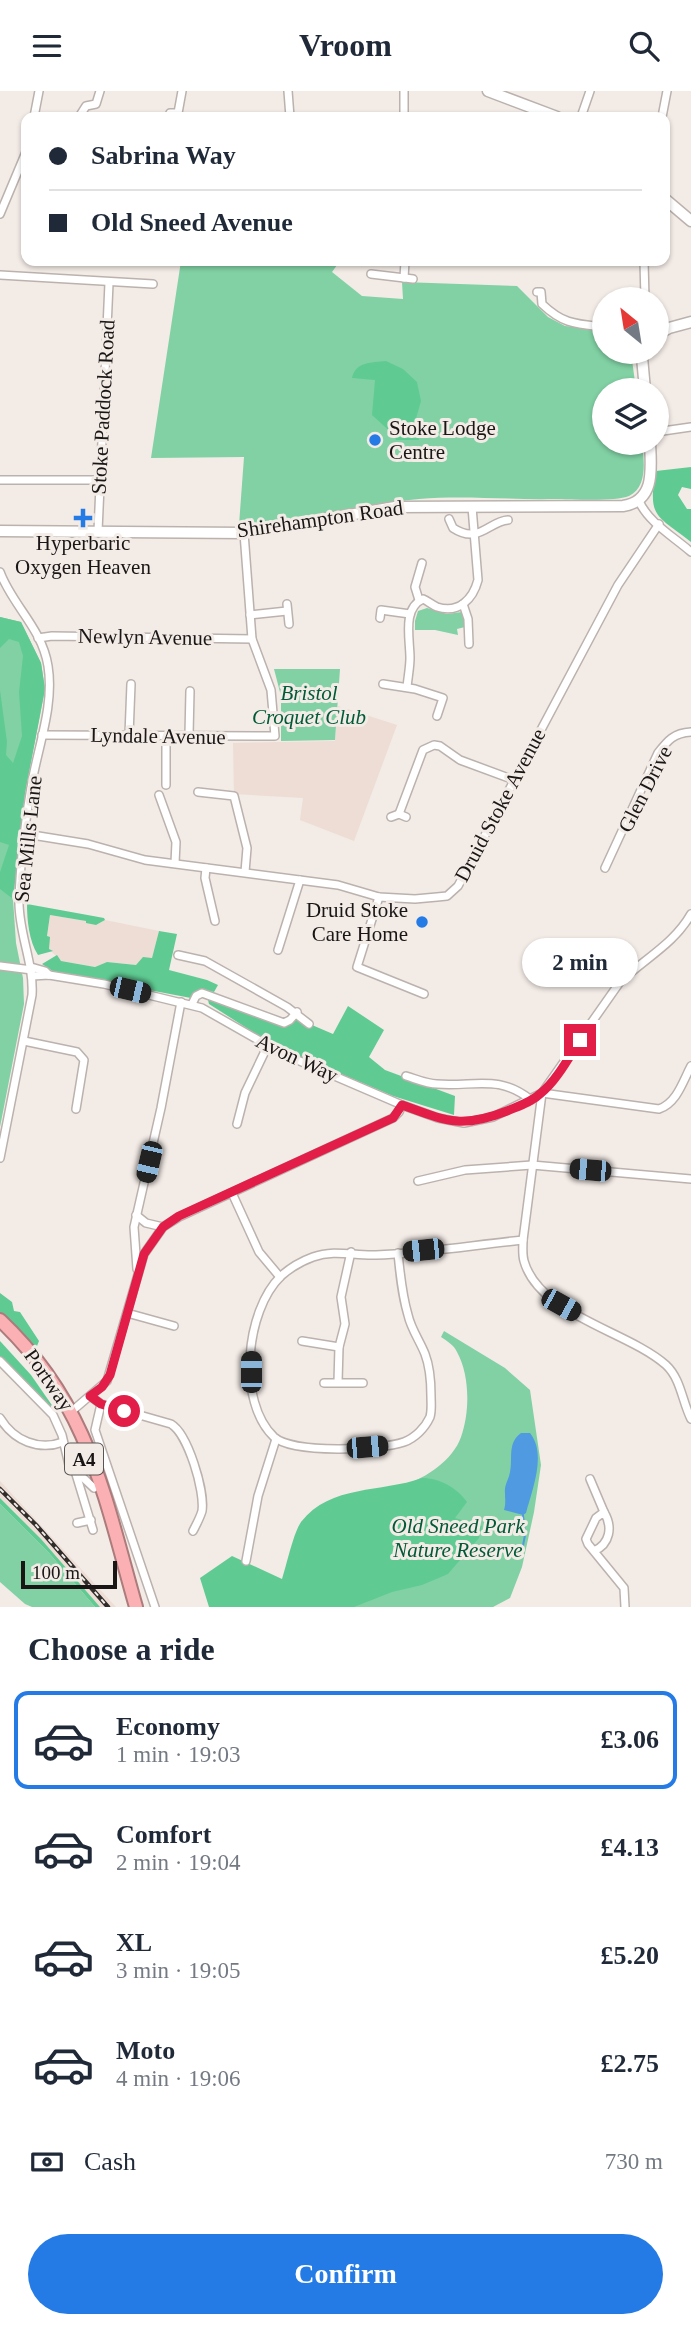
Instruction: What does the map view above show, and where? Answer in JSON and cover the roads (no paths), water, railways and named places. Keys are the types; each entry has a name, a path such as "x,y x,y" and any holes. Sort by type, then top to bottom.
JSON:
{"highway":[{"name":"Portway","path":"0,1320 45,1370 68,1406 92,1456 136,1607"},
{"name":"Portway","path":"0,1331 38,1373 62,1409 78,1467 94,1488 128,1607"}],"main road":[{"path":"488,91 533,112"},
{"path":"670,203 691,221"},
{"path":"669,328 691,322"},
{"path":"639,501 650,482 650,455"},
{"name":"Shirehampton Road","path":"0,531 244,533 395,507 623,506 639,501"}],"street":[{"path":"35,112 39,91"},
{"path":"82,112 86,106 96,104 100,91"},
{"path":"178,112 182,91"},
{"path":"288,91 290,112"},
{"path":"404,91 404,112"},
{"path":"583,112 590,91"},
{"path":"663,112 667,91"},
{"path":"0,214 21,169"},
{"path":"371,274 409,278 406,266"},
{"path":"644,266 645,287"},
{"path":"0,275 153,284"},
{"name":"Stoke Paddock Road","path":"98,531 109,283"},
{"path":"537,292 541,292 542,304 555,317 570,324 592,326"},
{"path":"669,430 691,427"},
{"path":"0,480 99,480"},
{"path":"639,501 642,508 691,552"},
{"path":"407,687 410,614 419,600 425,599 437,607 451,610 463,604 475,590 478,580 471,507"},
{"path":"449,519 453,528 459,532 474,533 484,532 501,520 508,520"},
{"name":"Druid Stoke Avenue","path":"26,834 88,844 145,860 338,885 379,897 415,899 447,896 458,885 618,585 659,524"},
{"path":"244,533 252,639"},
{"path":"419,600 415,587 422,563"},
{"name":"Sea Mills Lane","path":"0,572 5,585 28,617 38,638 48,665 50,694 33,781 20,913 32,971 32,995 0,1158"},
{"path":"463,604 468,619 465,632 469,644"},
{"path":"250,615 287,607 289,624"},
{"path":"380,618 381,610 410,614"},
{"name":"Newlyn Avenue","path":"38,638 252,639"},
{"name":"Lyndale Avenue","path":"42,734 275,736 271,690 252,639"},
{"path":"129,735 127,693 131,684"},
{"path":"383,684 407,687 443,698 437,716"},
{"path":"189,735 186,700 190,691"},
{"name":"Glen Drive","path":"605,868 658,753 669,739 678,733 691,732"},
{"path":"166,736 169,781"},
{"path":"399,816 423,750 428,747 440,746 460,760 514,780"},
{"path":"198,792 234,796 240,805 247,848 245,872"},
{"path":"163,798 176,842 175,863"},
{"path":"601,856 610,860"},
{"path":"206,868 209,913 215,921"},
{"path":"279,950 300,880"},
{"path":"379,897 357,967 424,994"},
{"path":"691,915 668,944 620,982 542,1093 523,1240 525,1265 537,1284 561,1305 666,1365 678,1379 691,1419"},
{"path":"178,955 205,961 297,1013 309,1024"},
{"name":"Avon Way","path":"0,966 104,984 192,1005 218,1015 267,1047 438,1118 464,1123 493,1117 542,1093"},
{"path":"192,1005 196,996 202,993 284,1023 297,1013"},
{"path":"137,1272 134,1237 136,1216 161,1108 181,1002"},
{"path":"24,1041 82,1055 84,1060 79,1105"},
{"path":"237,1124 245,1093 267,1047"},
{"path":"542,1093 659,1109 674,1099 691,1066"},
{"path":"405,1076 436,1084 495,1082 517,1090 531,1100"},
{"path":"68,1406 90,1396 102,1387 110,1375 137,1272 144,1254 163,1227 179,1216 393,1118 402,1105"},
{"path":"418,1181 465,1170 532,1165 691,1179"},
{"path":"232,1193 259,1252 280,1277"},
{"path":"136,1216 146,1223 163,1227"},
{"path":"398,1253 400,1281 408,1318 427,1358 431,1381 431,1414 425,1426 415,1437 387,1446 321,1448 284,1444 276,1439 257,1411 251,1372 251,1339 264,1304 280,1277 312,1257 330,1252 367,1255 523,1240"},
{"path":"338,1382 339,1347 345,1324 342,1289 349,1271 351,1252"},
{"path":"127,1313 174,1326"},
{"path":"302,1341 339,1347"},
{"path":"0,1361 53,1415 78,1467 93,1530"},
{"path":"324,1383 363,1383"},
{"path":"90,1396 101,1404 171,1424 180,1430 201,1489 202,1509 192,1531"},
{"path":"68,1406 90,1396"},
{"path":"101,1404 95,1430 155,1607"},
{"path":"1,1422 34,1445 46,1447 63,1439"},
{"path":"244,1556 258,1496 276,1439"},
{"path":"590,1479 608,1519 609,1533 602,1546 594,1551"},
{"path":"604,1512 596,1518 586,1535 588,1544 624,1588 625,1607"},
{"path":"77,1523 91,1520"}],"water":[{"path":"521,1433 530,1433 535,1442 538,1461 532,1494 523,1515 504,1510 512,1446"}],"waterway":[{"path":"522,1551 525,1535 523,1515"}],"railway":[{"path":"0,1489 36,1525 108,1607"}],"place":[{"name":"Stoke Lodge Centre","path":"375,440"},
{"name":"Hyperbaric Oxygen Heaven","path":"83,518"},
{"name":"Druid Stoke Care Home","path":"422,922"}],"park label":[{"name":"Bristol Croquet Club","path":"309,705"},
{"name":"Old Sneed Park Nature Reserve","path":"458,1538"}]}
